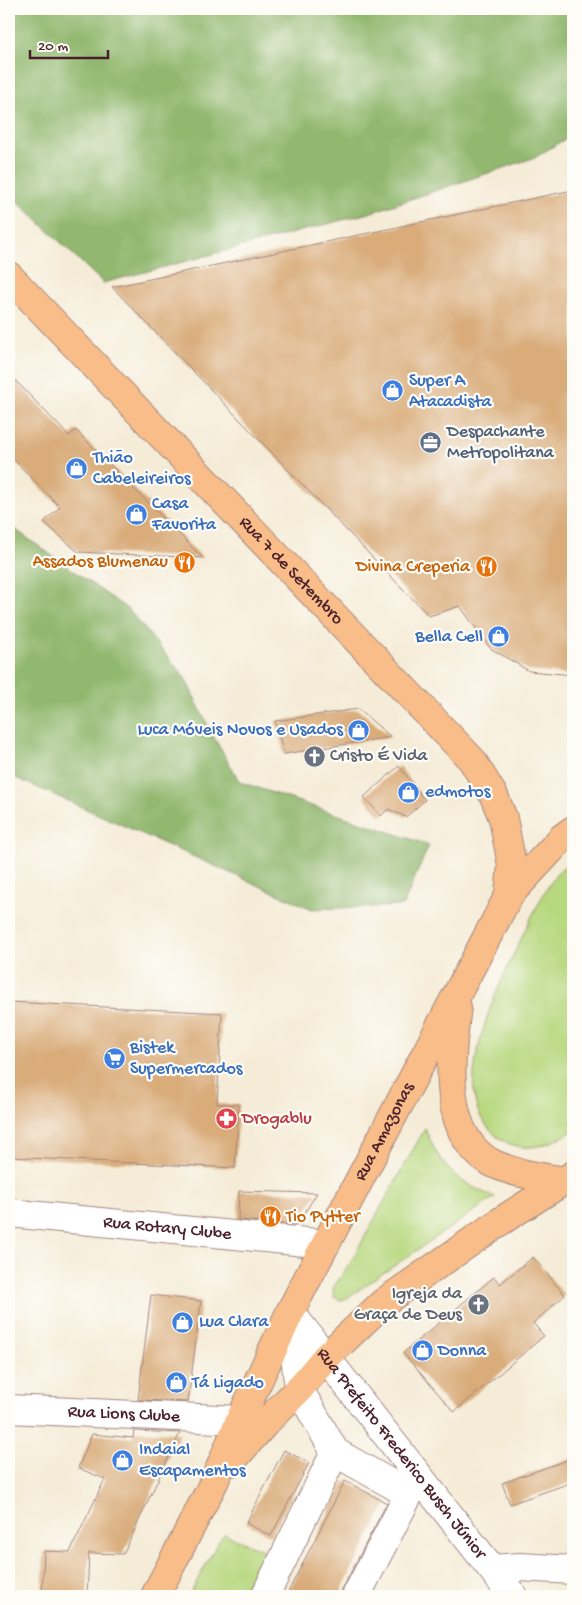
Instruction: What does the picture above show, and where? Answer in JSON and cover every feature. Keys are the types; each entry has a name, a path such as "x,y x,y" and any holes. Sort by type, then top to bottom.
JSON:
{"main road":[{"name":"Rua 7 de Setembro","path":"9,276 472,760 494,796 504,818 512,865 509,895"},
{"name":"Rua Amazonas","path":"155,1596 214,1482 240,1420 290,1312 509,895 562,838 573,830"},
{"path":"459,988 451,1046 451,1085 458,1121 469,1142 482,1156 495,1164 526,1174 569,1178"},
{"name":"Rua Amazonas","path":"214,1482 266,1422 300,1389 325,1358 384,1302 569,1178"}],"street":[{"name":"Rua Rotary Clube","path":"9,1213 326,1244"},
{"name":"Rua Prefeito Frederico Busch Júnior","path":"290,1312 512,1596"},
{"path":"290,1312 300,1389 335,1452 408,1494 356,1596"},
{"name":"Rua Lions Clube","path":"9,1409 240,1420"},
{"path":"265,1596 335,1452"},
{"path":"492,1569 520,1567 573,1570"}],"green space":[{"path":"9,9 573,9 573,134 536,157 369,213 103,283 9,193"},
{"path":"9,525 130,611 185,678 213,736 240,782 429,845 403,906 312,909 9,775"},
{"path":"573,858 573,1131 547,1144 521,1147 502,1140 490,1130 481,1118 475,1102 474,1077 476,1059 483,1029 493,1000 527,926 553,879"},
{"path":"425,1128 437,1153 451,1172 469,1185 495,1197 347,1298 341,1300 334,1297 333,1288 349,1265"},
{"path":"224,1534 267,1552 244,1596 189,1596 218,1542"}],"building":[{"name":"Super A Atacadista","path":"573,190 573,675 529,671 490,648 460,606 429,616 112,287"},
{"path":"9,374 69,436 76,430 203,558 78,552 44,522 60,507 9,455"},
{"path":"358,709 391,737 284,754 275,721"},
{"path":"399,766 425,800 406,817 388,809 381,816 364,797"},
{"name":"Bistek Supermercados","path":"9,1002 222,1013 217,1104 239,1104 235,1168 9,1157"},
{"name":"Tio Pytter","path":"239,1191 317,1193 297,1225 238,1220"},
{"path":"533,1257 565,1295 533,1323 544,1336 454,1412 403,1353 494,1277 500,1284"},
{"path":"151,1295 201,1301 188,1402 138,1400"},
{"path":"134,1431 180,1433 123,1554 89,1553 87,1596 42,1596 44,1551 70,1552 105,1479 78,1468 92,1434 133,1438"},
{"path":"284,1450 309,1463 271,1536 246,1523"},
{"path":"573,1458 573,1482 510,1504 502,1483"},
{"path":"345,1481 387,1503 340,1596 286,1596"}],"place":[{"name":"Super A Atacadista","path":"393,391"},
{"name":"Despachante Metropolitana","path":"431,442"},
{"name":"Thião Cabeleireiros","path":"77,468"},
{"name":"Casa Favorita","path":"136,514"},
{"name":"Assados Blumenau","path":"184,562"},
{"name":"Divina Creperia","path":"486,567"},
{"name":"Bella Cell","path":"499,637"},
{"name":"Luca Móveis Novos e Usados","path":"359,730"},
{"name":"Cristo É Vida","path":"314,756"},
{"name":"edmotos","path":"409,792"},
{"name":"Bistek Supermercados","path":"114,1058"},
{"name":"Drogablu","path":"226,1119"},
{"name":"Tio Pytter","path":"270,1217"},
{"name":"Igreja da Graça de Deus","path":"478,1304"},
{"name":"Lua Clara","path":"183,1322"},
{"name":"Donna","path":"422,1351"},
{"name":"Tá Ligado","path":"176,1383"},
{"name":"Indaial Escapamentos","path":"123,1460"}]}
